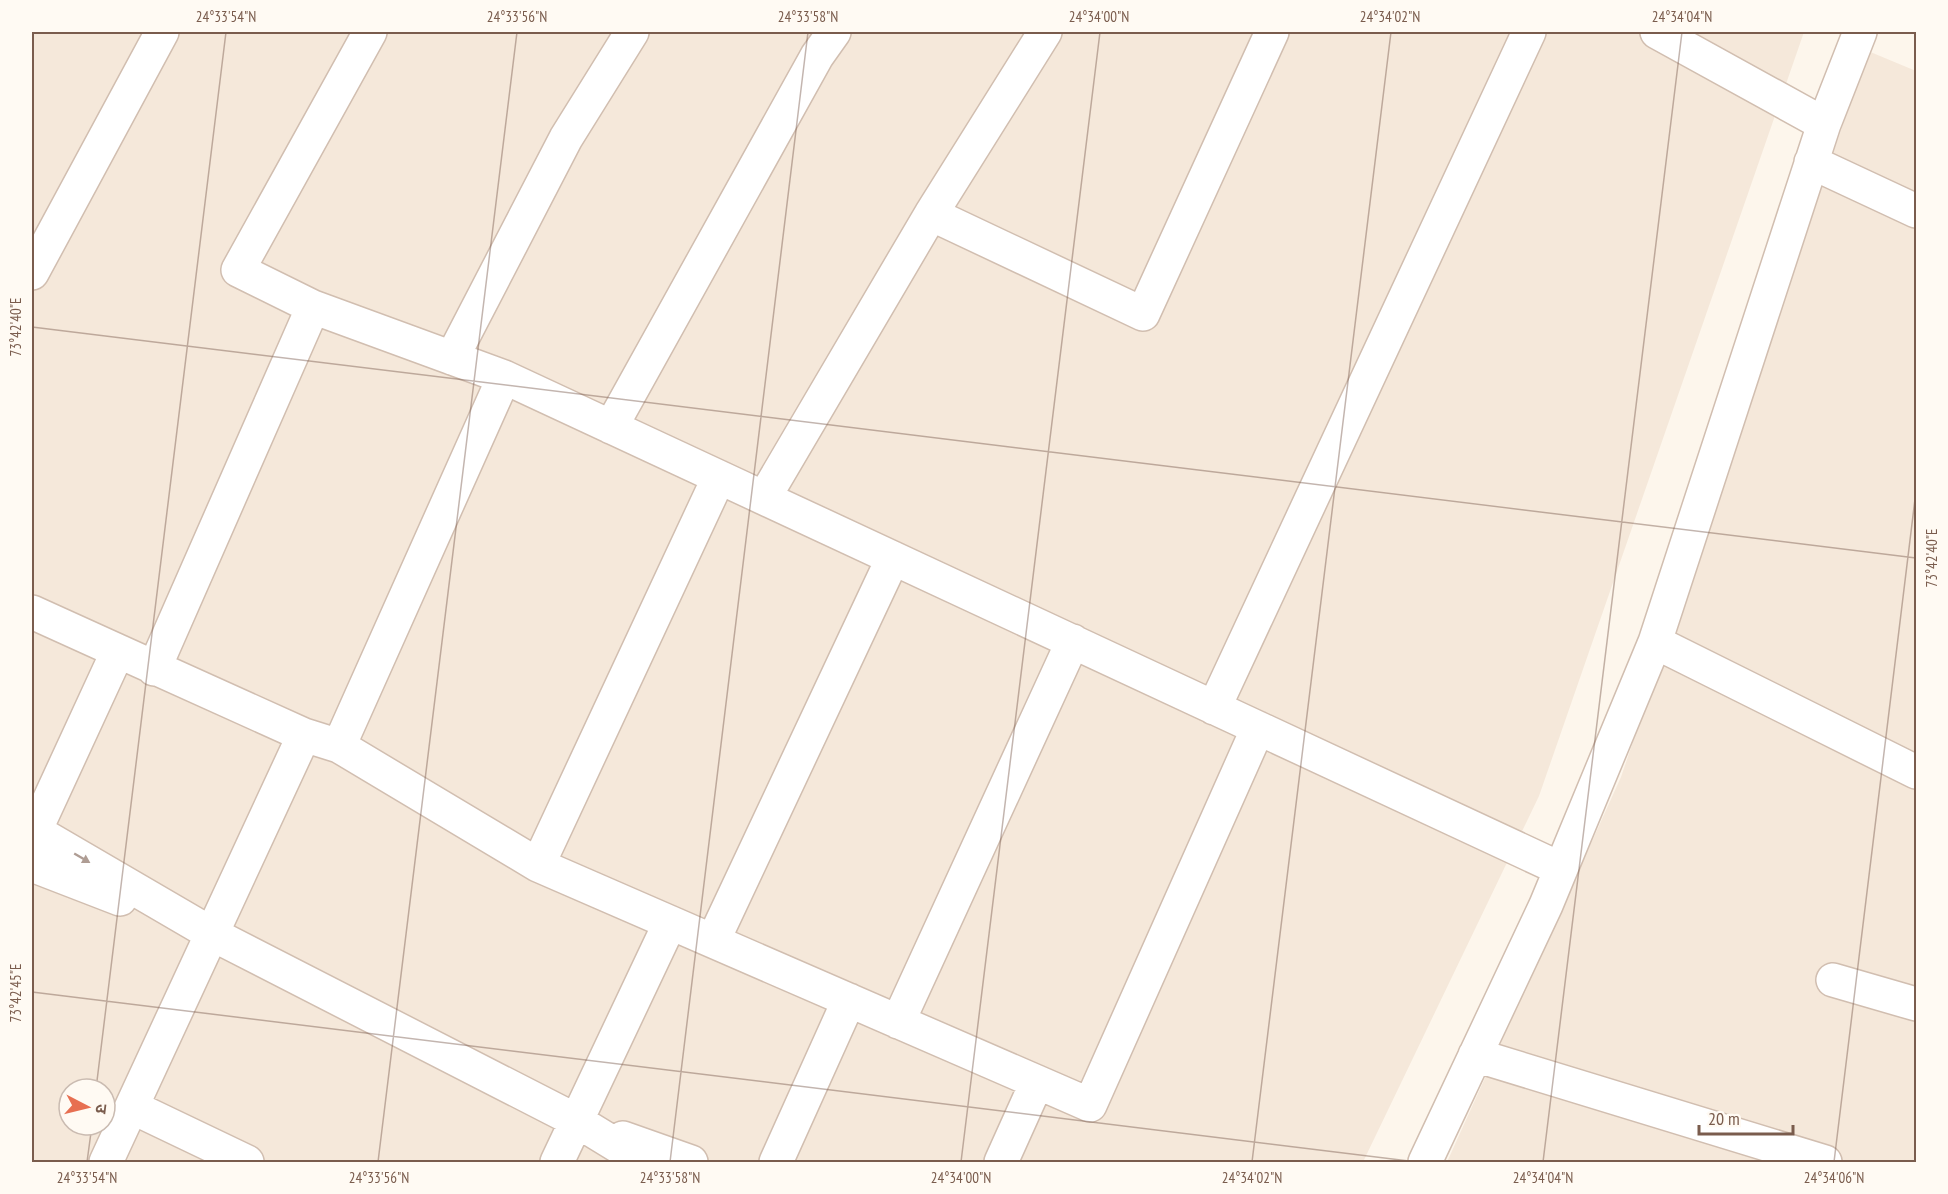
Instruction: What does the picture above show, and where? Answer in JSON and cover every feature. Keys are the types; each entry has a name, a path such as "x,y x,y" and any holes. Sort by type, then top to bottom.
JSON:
{"street":[{"path":"32,273 162,32"},
{"path":"370,32 238,270 313,307 504,377 1561,869"},
{"path":"452,358 566,138 632,32"},
{"path":"610,427 817,56 834,32"},
{"path":"764,498 931,214 1045,32"},
{"path":"931,214 1143,314 1272,32"},
{"path":"1214,708 1529,32"},
{"path":"1425,1162 1546,905 1655,642 1811,162 1860,32"},
{"path":"1663,33 1824,124"},
{"path":"1811,162 1917,212"},
{"path":"154,669 313,307"},
{"path":"339,746 504,377"},
{"path":"538,865 719,477"},
{"path":"713,941 893,558"},
{"path":"32,612 304,735 339,746 538,865 1090,1105 1258,728"},
{"path":"898,1022 1072,642"},
{"path":"1655,642 1917,772"},
{"path":"118,651 33,830 212,934 577,1121 644,1162"},
{"path":"106,1162 304,735"},
{"path":"32,865 212,934"},
{"path":"557,1162 670,923"},
{"path":"1833,980 1917,1004"},
{"path":"776,1162 849,1000"},
{"path":"1474,1055 1819,1162"},
{"path":"1001,1162 1037,1082"},
{"path":"132,1107 247,1162"},
{"path":"577,1121 691,1162"}],"shaded area":[{"path":"32,32 1804,32 1539,796 1363,1162 32,1162"},
{"path":"1868,51 1916,71 1916,1162 1447,1162 1621,777"}]}
